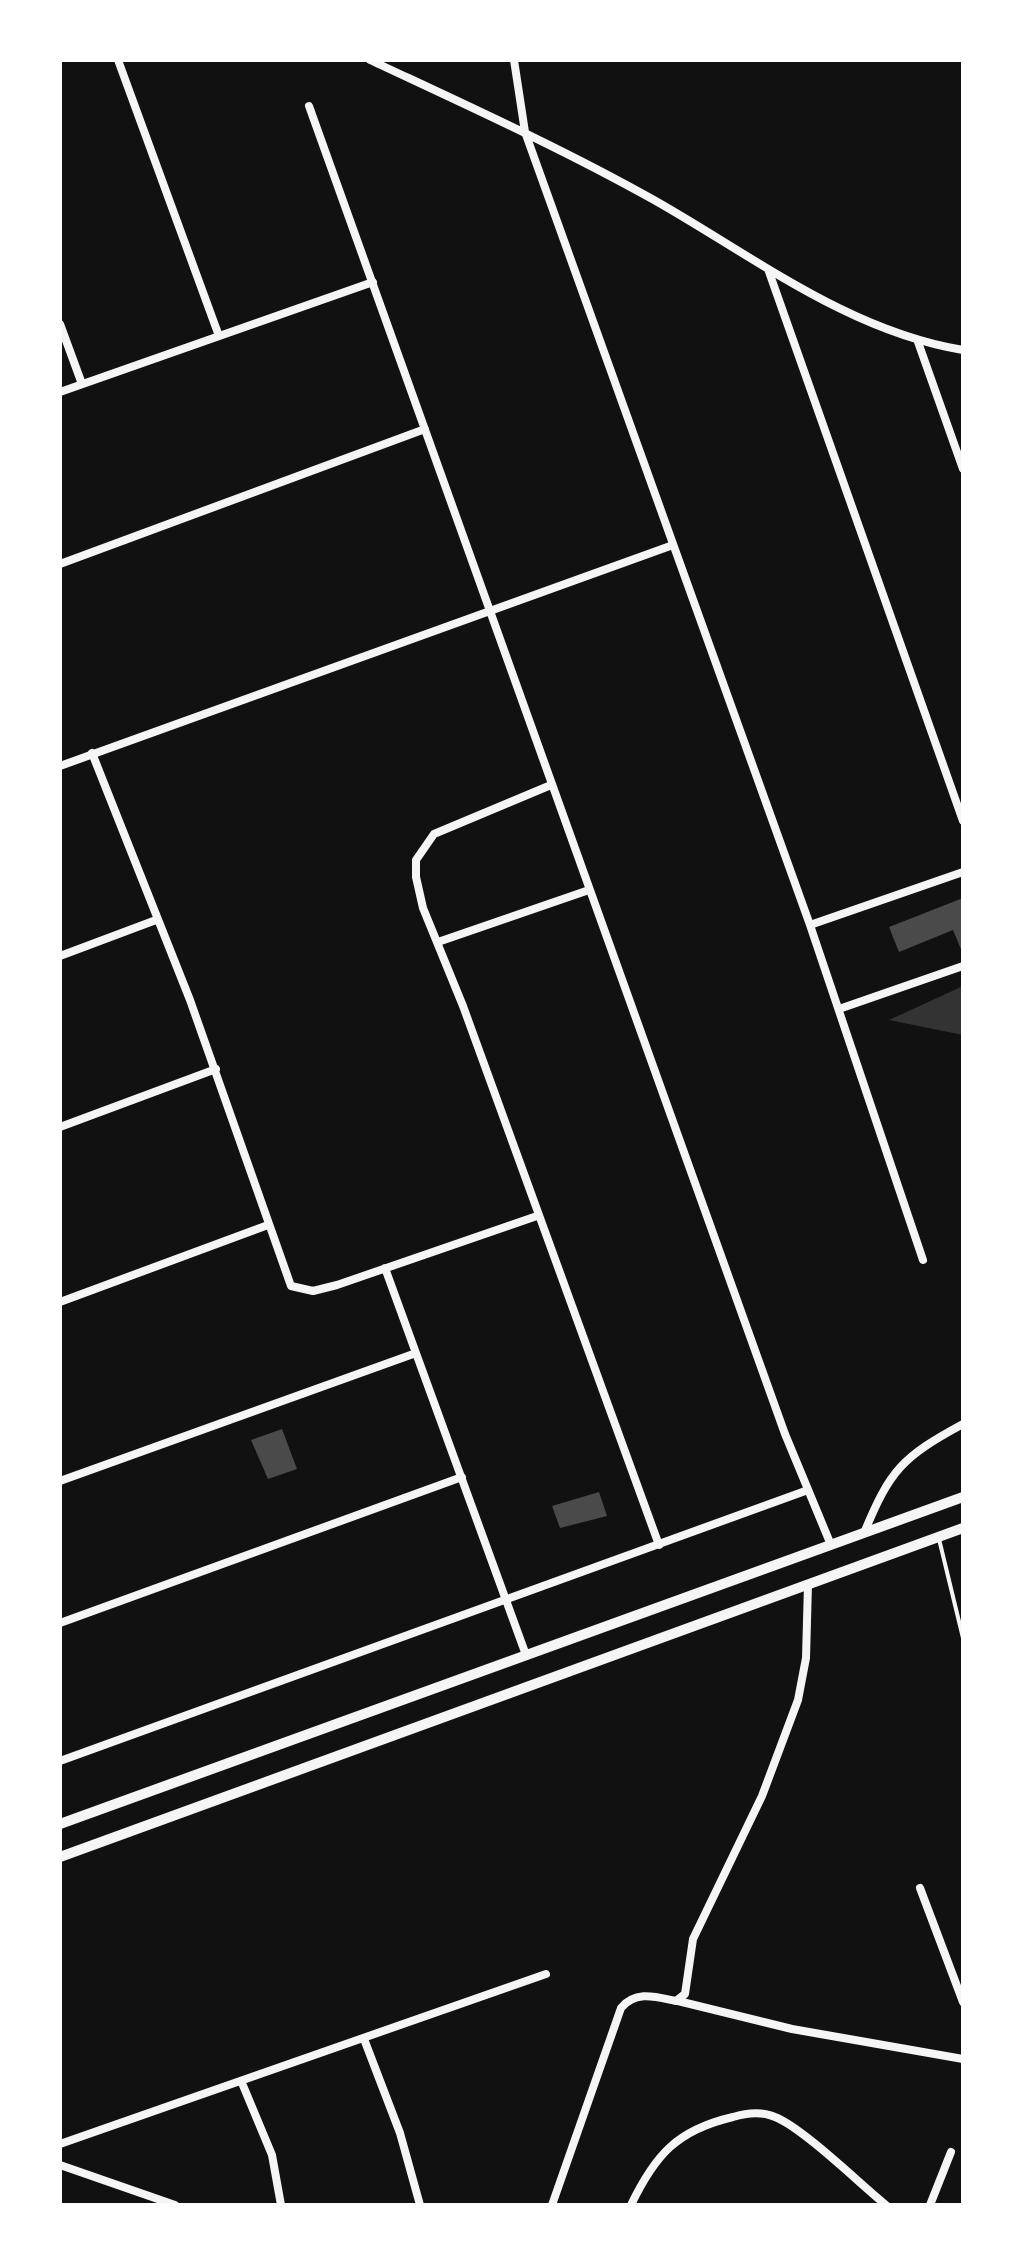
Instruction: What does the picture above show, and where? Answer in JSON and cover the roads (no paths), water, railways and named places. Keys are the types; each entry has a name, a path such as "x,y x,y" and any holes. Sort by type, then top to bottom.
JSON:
{"street":[{"path":"118,60 219,336"},
{"path":"370,60 525,132 649,198 859,318 918,342 963,350"},
{"path":"514,60 525,132 810,925 923,1260"},
{"path":"309,106 589,890 808,1490 831,1545"},
{"path":"768,268 963,821"},
{"path":"60,392 373,282"},
{"path":"60,324 82,384"},
{"path":"918,342 963,469"},
{"path":"60,564 425,429"},
{"path":"60,766 673,545"},
{"path":"92,753 216,1069 283,1272 291,1286 298,1291 313,1291 537,1216"},
{"path":"551,785 434,834 416,860 416,877 423,908 659,1545"},
{"path":"810,925 963,872"},
{"path":"438,942 589,890"},
{"path":"60,956 156,920"},
{"path":"839,1009 963,966"},
{"path":"60,1127 216,1069"},
{"path":"60,1302 268,1225"},
{"path":"385,1268 526,1655"},
{"path":"60,1481 416,1353"},
{"path":"864,1533 892,1473 908,1457 963,1424"},
{"path":"60,1623 462,1477"},
{"path":"60,1761 808,1490"},
{"path":"60,1824 963,1497"},
{"path":"60,1857 963,1528"},
{"path":"676,2001 685,1994 691,1948 702,1917 762,1796 798,1700 806,1658 808,1584"},
{"path":"920,1888 963,2002"},
{"path":"60,2144 242,2083 546,1974"},
{"path":"552,2205 626,2001 643,1995 792,2029 963,2059"},
{"path":"364,2039 400,2133 420,2205"},
{"path":"242,2083 272,2155 281,2205"},
{"path":"631,2205 650,2169 675,2140 716,2121 745,2113 778,2117 886,2205"},
{"path":"930,2205 951,2152"},
{"path":"60,2165 175,2205"}],"lane":[{"path":"938,1537 963,1638"}]}
